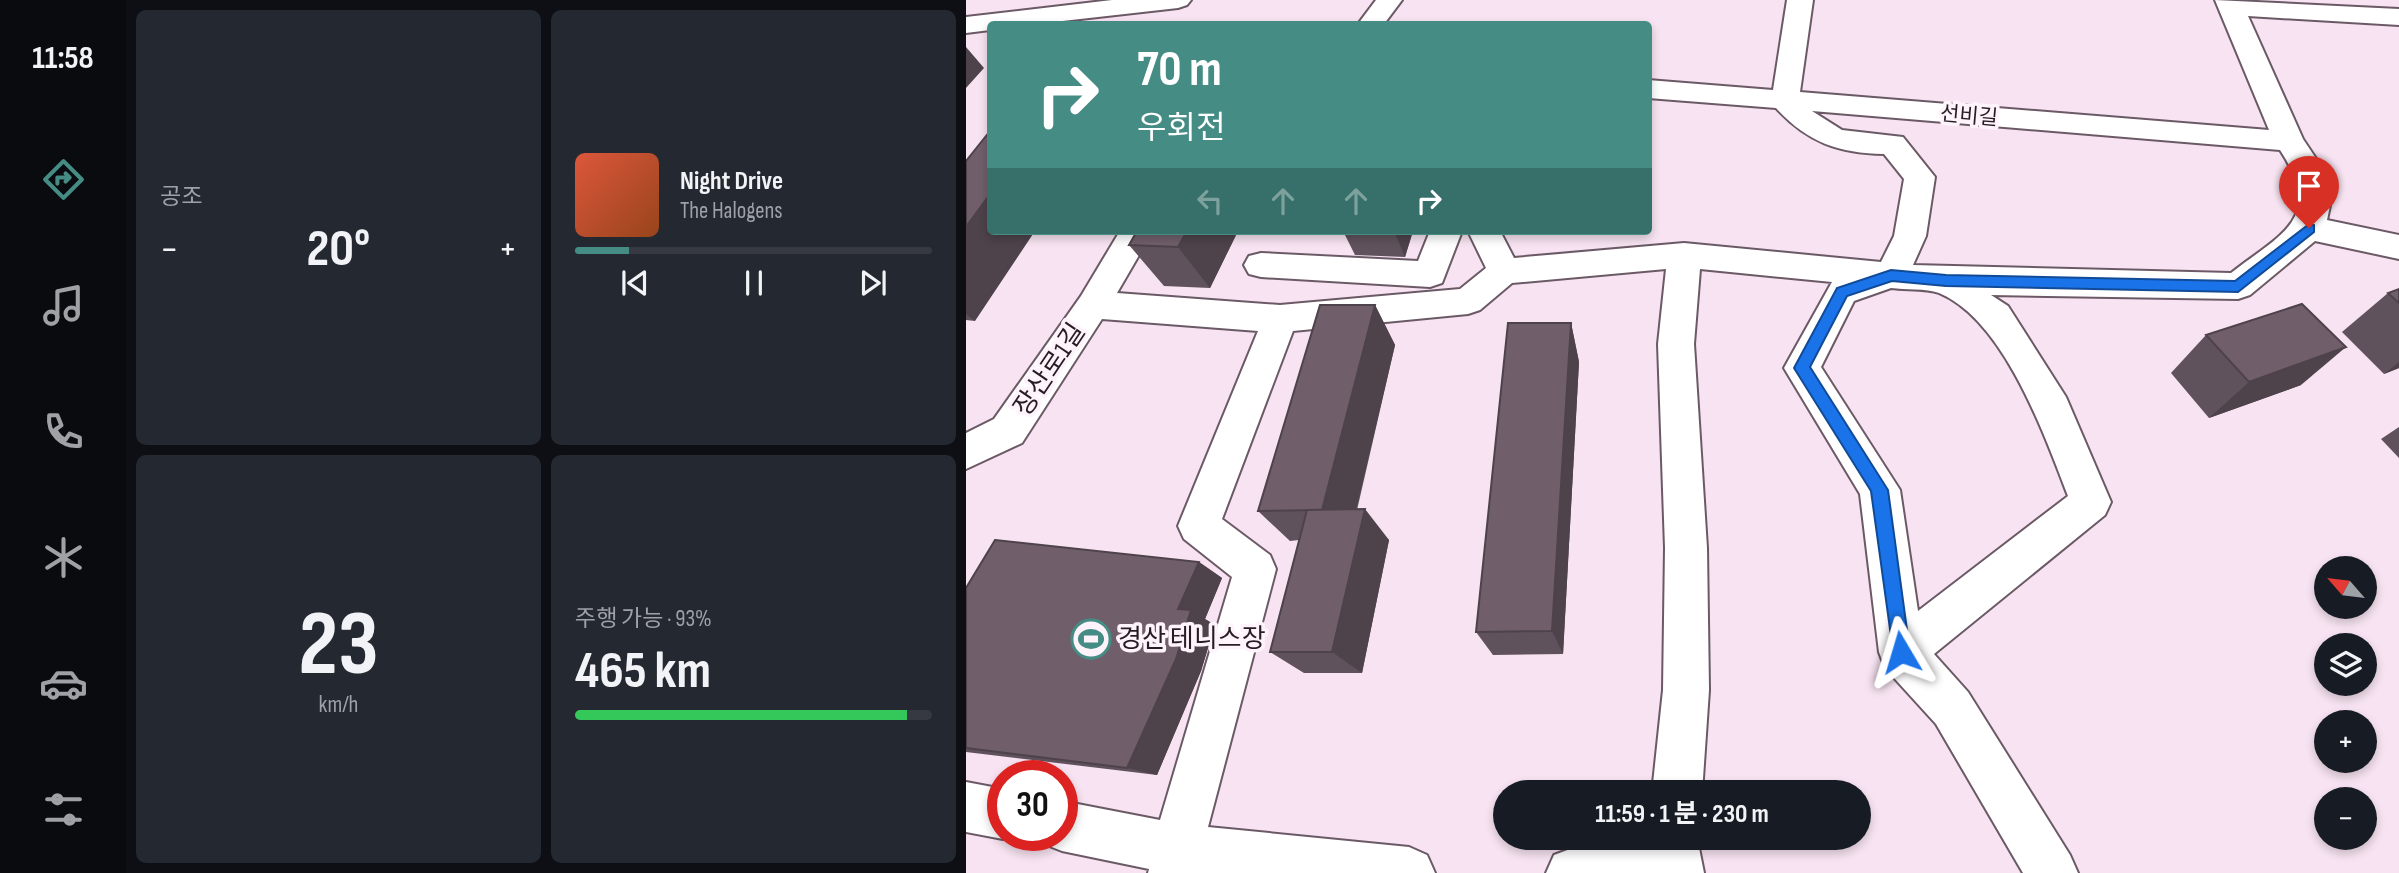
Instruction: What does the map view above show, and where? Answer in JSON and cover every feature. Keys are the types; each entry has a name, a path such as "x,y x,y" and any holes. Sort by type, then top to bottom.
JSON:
{"street":[{"path":"1013,21 1178,0"},
{"path":"1373,21 1389,0"},
{"path":"1800,0 1785,101 1806,125 1844,144 1892,144 1920,177 1910,236 1891,275 1842,292 1802,368 1880,490 1901,652 1952,708 2052,873"},
{"path":"1094,305 1280,319 1468,301 1504,271 1684,256 1946,281 2238,286 2309,228 2316,196 2312,175 2289,141 2230,3 2399,17"},
{"path":"966,27 987,24"},
{"path":"966,27 987,30"},
{"name":"선비길","path":"1652,89 2289,141"},
{"path":"2309,228 2399,247"},
{"name":"장산로1길","path":"966,452 1008,431 1094,305 1135,235"},
{"path":"1261,265 1430,274 1445,235"},
{"path":"1486,235 1504,271"},
{"path":"1679,780 1686,690 1686,548 1676,344 1684,256"},
{"path":"1901,652 2091,502 2053,408 1996,316 1946,281"},
{"path":"1176,861 1255,569 1199,526 1280,319"},
{"path":"966,807 987,811"},
{"path":"1078,831 1176,861 1409,873"},
{"path":"1572,873 1636,850"}],"building":[{"path":"987,135 987,198 966,227 966,161"},
{"path":"1135,235 1185,235 1178,247 1129,245"},
{"path":"2399,289 2399,303 2388,293"},
{"path":"2302,304 2346,347 2249,382 2206,335"},
{"path":"1320,305 1375,305 1322,510 1258,511"},
{"path":"1508,323 1571,323 1552,631 1476,632"},
{"path":"1365,509 1332,652 1270,652 1307,510"},
{"path":"995,540 1199,562 1178,609 1191,610 1176,659 1127,768 966,748 966,588"}],"place":[{"name":"경산 테니스장","path":"1091,639"}],"route":[{"path":"1901,652 1880,490 1802,368 1842,292 1891,275 1946,281 2238,286 2309,228"}]}
